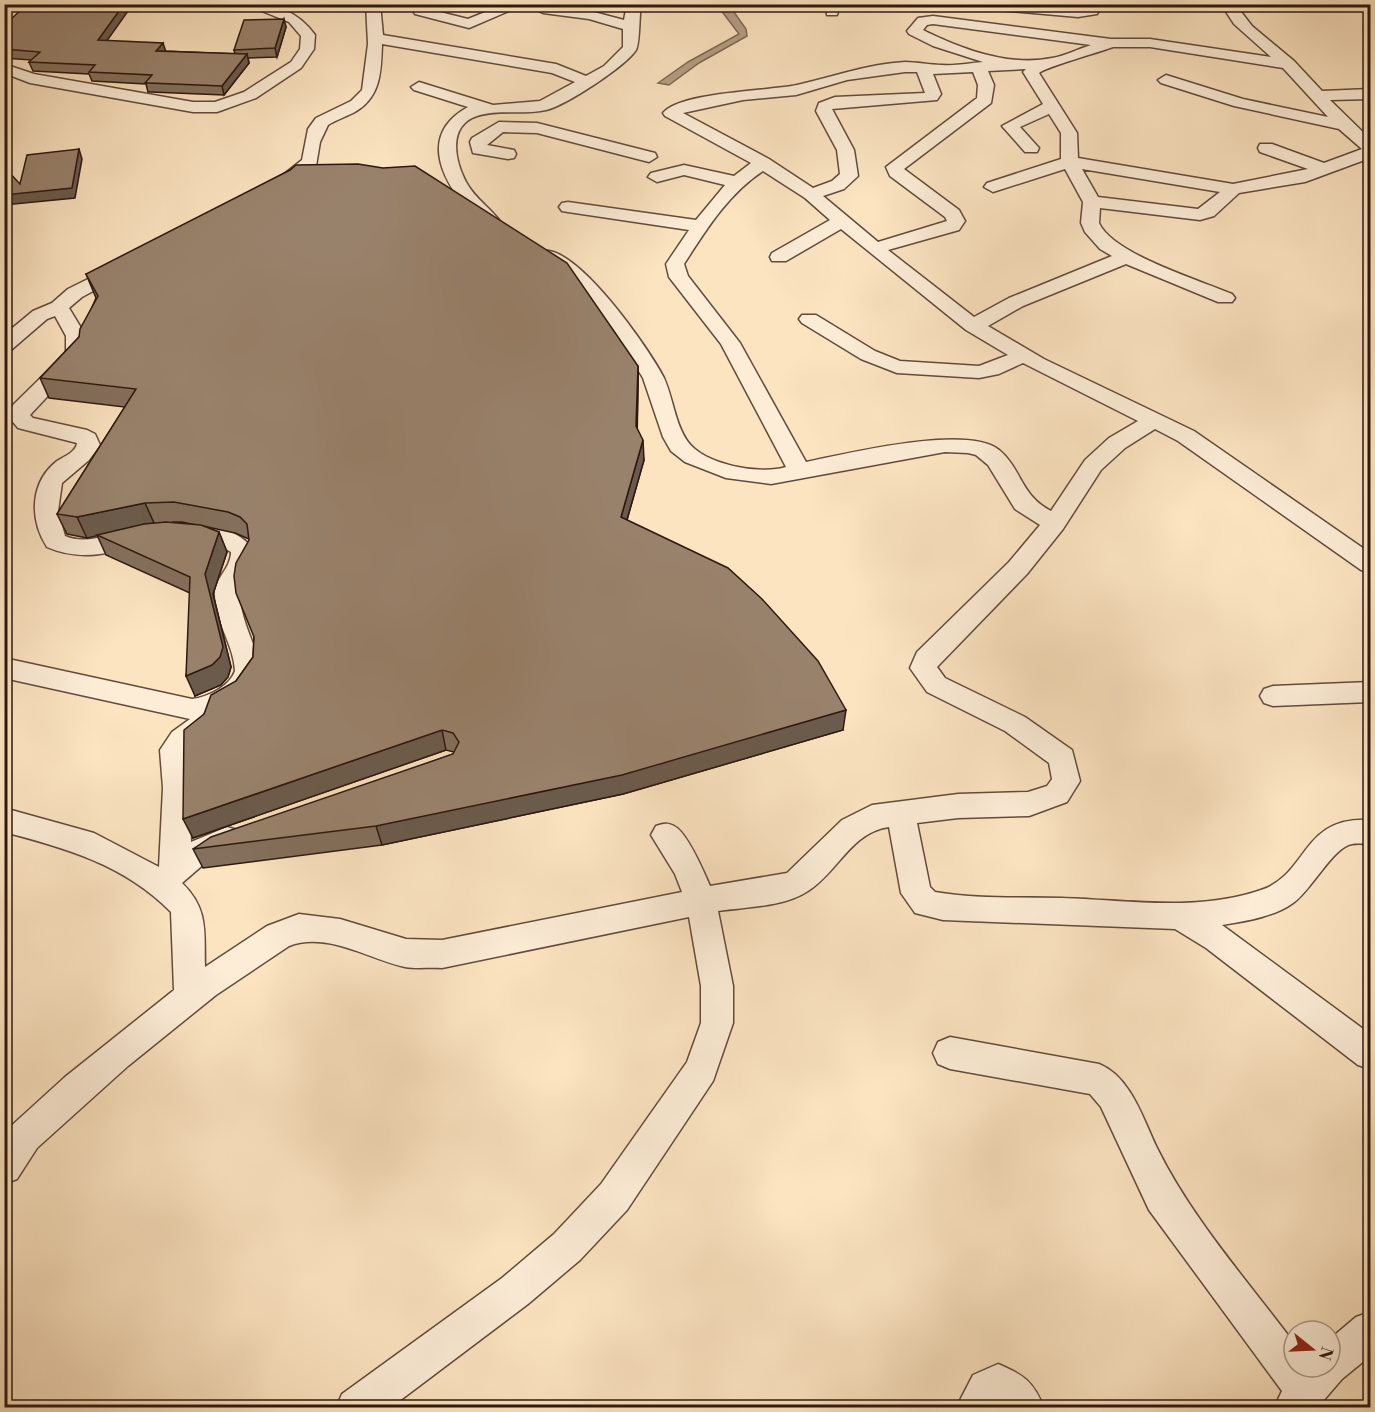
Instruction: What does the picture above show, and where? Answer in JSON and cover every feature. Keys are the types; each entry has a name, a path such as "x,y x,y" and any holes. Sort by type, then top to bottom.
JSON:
{"street":[{"path":"4,68 30,78 193,107 224,106 250,95 283,75 296,65 308,49 308,35 302,24 281,13 252,4"},
{"path":"256,200 305,168 310,162 312,136 315,128 366,95 372,87 378,39 373,4"},
{"path":"420,11 469,24 518,4"},
{"path":"532,4 543,9 590,15 630,26"},
{"path":"507,232 480,214 467,201 453,172 447,148 451,128 464,115 487,108 534,108 559,100 609,69 630,48 632,40 630,26 634,4"},
{"path":"975,4 1078,13 1092,11 1093,8 1089,4"},
{"path":"993,187 1071,162 1156,179 1233,189 1299,178 1371,149 1343,126 1289,64 1252,33 1228,4"},
{"path":"1007,65 938,43 914,31 922,21 933,20 1111,43 1150,43 1289,64"},
{"path":"378,39 556,69 588,82"},
{"path":"1111,43 1068,59 1039,65 945,70 905,68 838,77 796,90 743,95 683,107 670,113 763,163 811,194 973,326 1024,355 1156,419 1207,450 1371,564"},
{"path":"1039,65 1031,72 1069,133 1071,162 1092,202 1090,223 1094,232 1107,246 1126,257 1225,298"},
{"path":"811,194 838,185 849,176 850,168 840,135 824,111 825,106 835,102 931,97 933,94 923,68"},
{"path":"876,248 952,226 956,221 953,214 896,172 895,166 985,100 986,85 979,68"},
{"path":"1166,80 1240,103 1343,126"},
{"path":"419,87 487,108"},
{"path":"1319,96 1371,94"},
{"path":"1031,148 1010,126 1052,106"},
{"path":"534,108 545,117 537,128"},
{"path":"1331,110 1371,108"},
{"path":"508,154 479,149 478,142 499,127 537,128 649,157"},
{"path":"1266,148 1324,169"},
{"path":"763,163 735,182 675,264 678,278 729,343 799,470"},
{"path":"657,177 684,170 735,182"},
{"path":"435,176 453,172"},
{"path":"1092,202 1200,215 1208,212 1233,189"},
{"path":"568,207 702,226"},
{"path":"779,257 843,220"},
{"path":"534,247 569,269 630,340 653,377 673,436 684,452 726,471 770,478 799,470 945,445 969,445 985,449 996,458 1019,499 1032,511 1055,523"},
{"path":"973,326 1016,302 1126,257"},
{"path":"4,346 40,315 59,307 75,292 141,258"},
{"path":"4,668 192,710 204,709 225,699 245,684 249,674 249,663 234,632 227,593 229,584 243,562 241,548 226,540 192,533 160,533 92,548 75,549 55,541 49,525 46,490 51,477 80,457 89,445 87,439 79,435 26,423 19,416 21,410 76,355 80,345 78,337 59,307"},
{"path":"809,319 868,355 897,367 979,372 992,370 1024,355"},
{"path":"4,1167 23,1138 69,1096 190,998 272,937 298,927 324,930 408,953 442,954 701,901 784,888 798,882 852,828 872,817 958,806 1029,804 1057,794 1066,781 1062,758 1015,724 945,690 926,675 923,668 926,659 1018,568 1055,523 1093,465 1117,443 1156,419"},
{"path":"1274,696 1371,692"},
{"path":"190,998 188,912 168,876 177,788 174,750 182,740 203,726 204,709"},
{"path":"901,813 916,893 926,904 943,907 1179,916 1281,898 1295,886 1321,850 1337,836 1356,829 1371,832"},
{"path":"4,819 94,846 168,876"},
{"path":"168,876 209,845 255,829"},
{"path":"356,1407 515,1291 567,1247 614,1197 701,1070 717,1023 717,986 701,901 688,869 666,835"},
{"path":"1179,916 1217,938 1371,1054"},
{"path":"950,1053 1099,1080 1113,1095 1162,1197 1314,1382 1371,1331"},
{"path":"976,1407 987,1389 998,1384 1011,1390 1024,1407"}],"shaded area":[{"path":"717,5 729,5 746,29 747,36 699,63 669,85 658,83 688,62 739,34"}],"building":[{"path":"27,4 124,4 98,40 163,43 156,51 247,54 222,86 145,83 152,75 89,72 95,65 29,62 40,52 4,49 4,23 7,23"},
{"path":"284,19 275,48 234,50 244,20"},
{"path":"79,149 72,188 4,195 4,167 20,184 27,155"},
{"path":"358,164 383,168 415,166 567,263 638,366 636,426 643,440 621,517 728,568 762,599 818,661 846,710 622,775 376,826 193,849 211,837 453,754 459,742 453,733 442,730 183,819 184,730 204,714 211,695 236,681 253,657 254,637 236,593 234,576 236,563 249,540 247,524 240,517 228,512 174,502 145,503 77,517 57,514 136,389 40,378 79,337 80,329 98,296 86,274 296,165"},
{"path":"166,522 201,525 219,532 205,574 223,647 220,657 212,665 186,676 190,577 97,535 144,524"}]}
